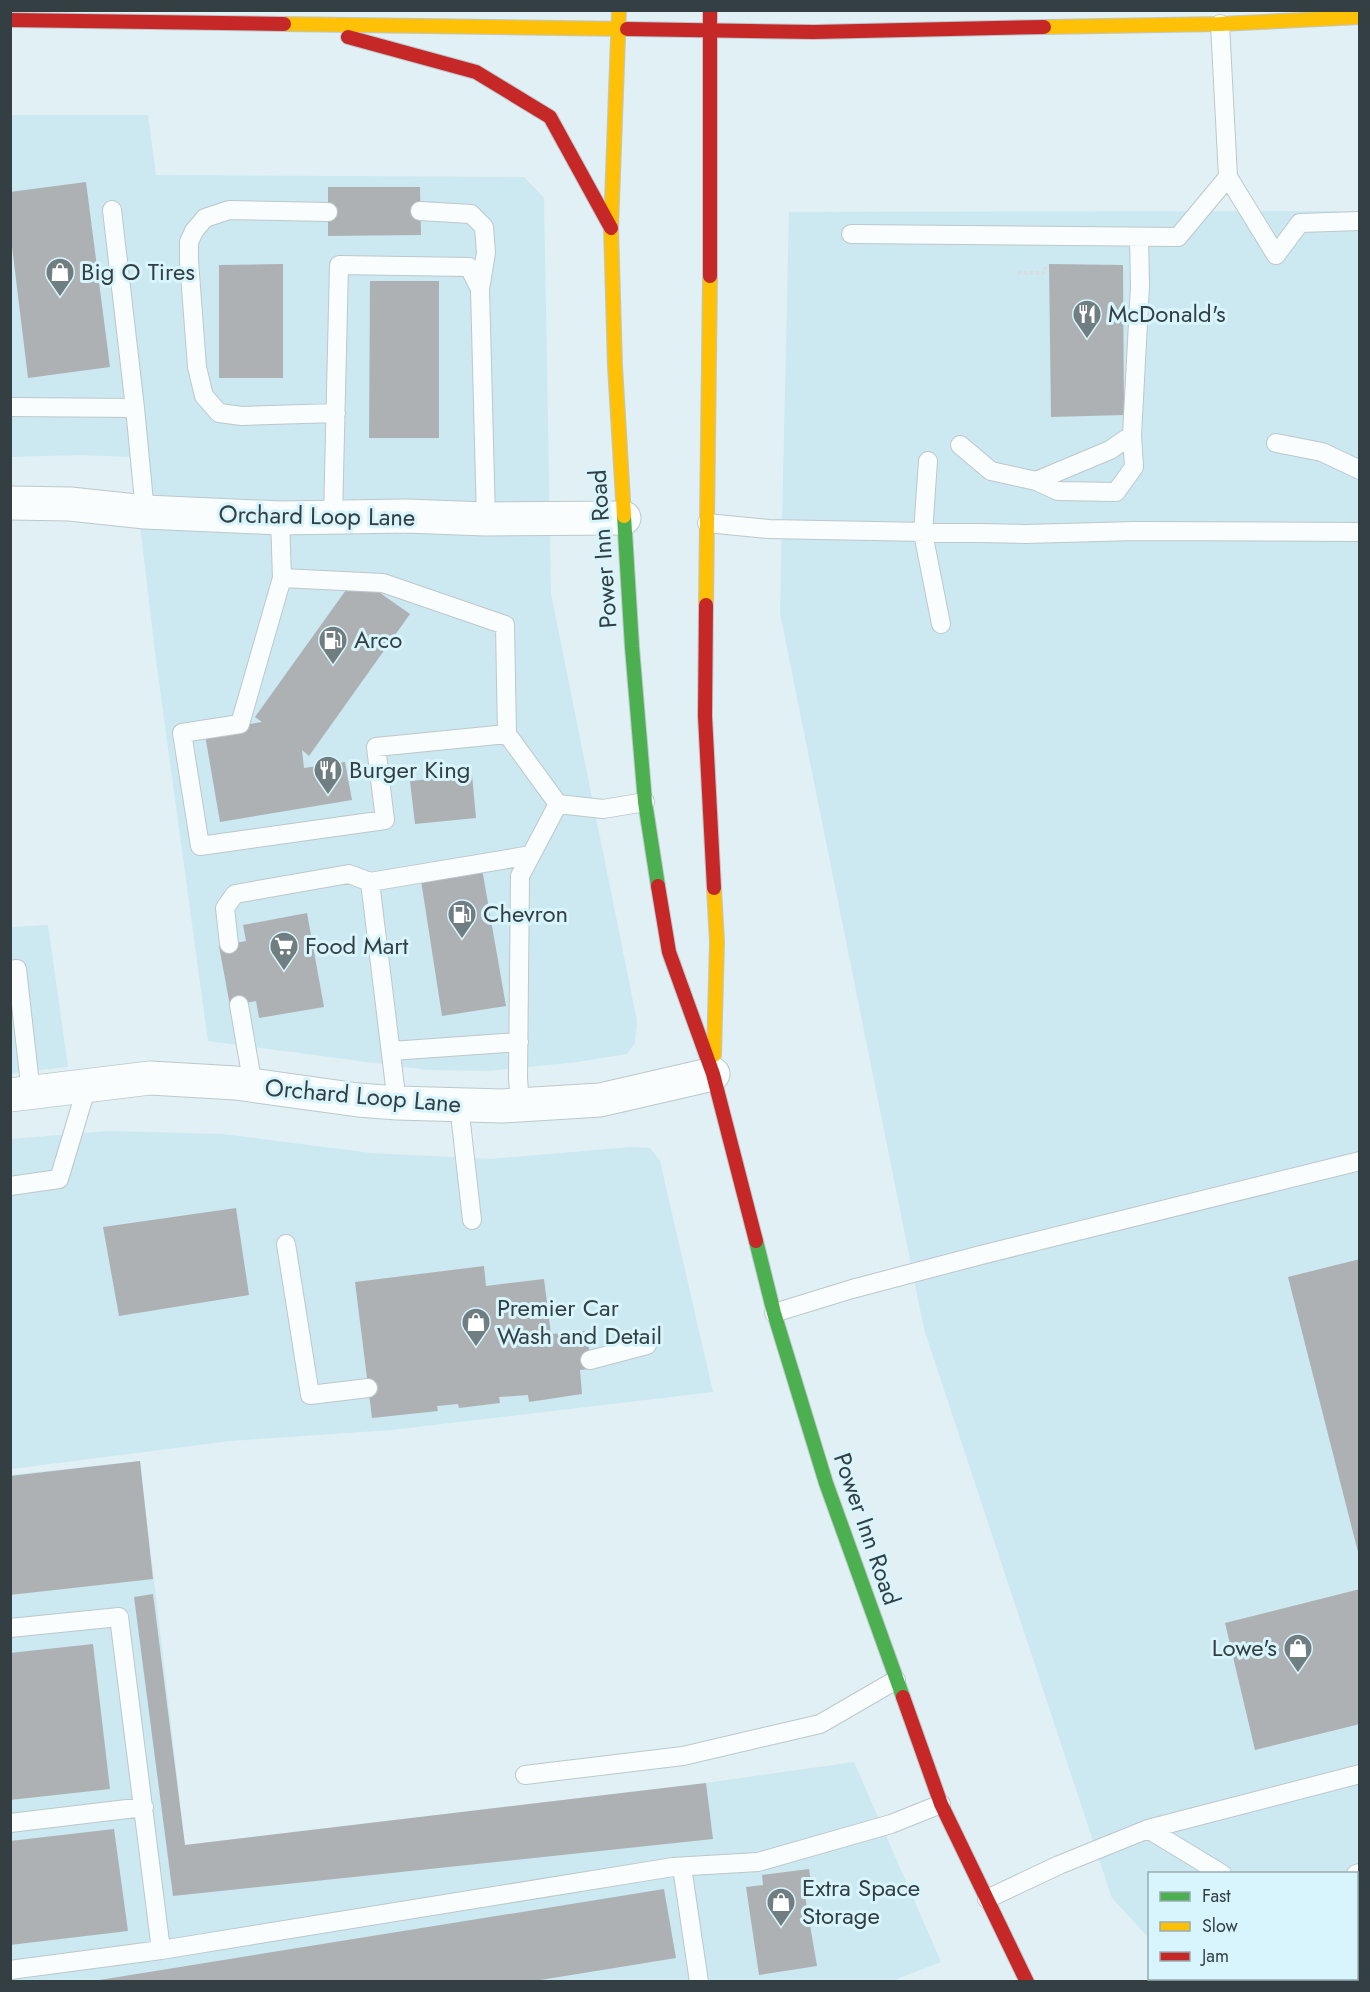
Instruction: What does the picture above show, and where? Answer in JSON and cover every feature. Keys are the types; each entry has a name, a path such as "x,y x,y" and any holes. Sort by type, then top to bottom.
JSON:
{"main road":[{"name":"Power Inn Road","path":"619,10 611,228 615,366 645,802 669,952 713,1074 774,1313 826,1483 941,1804 1027,1982"},
{"name":"Power Inn Road","path":"710,10 705,716 717,942 713,1074"},
{"path":"10,20 814,32 1220,24 1359,17"},
{"path":"304,24 476,72 550,117 611,228"}],"street":[{"name":"Orchard Loop Lane","path":"10,503 70,504 145,512 280,518 406,516 486,519 624,518"},
{"name":"Orchard Loop Lane","path":"21,1094 150,1078 236,1083 358,1100 397,1103 459,1106 520,1105 600,1100 713,1074"}],"lane":[{"path":"1220,24 1228,177 1276,255 1300,223 1359,221"},
{"path":"851,234 1178,237 1228,177"},
{"path":"112,210 145,512"},
{"path":"328,212 229,210 205,218 194,231 189,242 189,261 197,367 204,396 219,413 242,417 336,413"},
{"path":"420,211 471,214 484,227 486,253 480,289 486,519"},
{"path":"960,445 991,471 1036,481 1058,491 1116,492 1134,467 1132,435 1140,286 1140,237"},
{"path":"333,518 339,266 469,267 480,289"},
{"path":"10,407 135,408"},
{"path":"1036,481 1110,450 1132,435"},
{"path":"1276,443 1322,452 1359,470"},
{"path":"928,461 923,533 942,624"},
{"path":"280,518 282,578 240,724 182,733 200,846 385,820 376,747 507,734"},
{"path":"707,523 768,529 923,533 1359,532"},
{"path":"282,578 383,583 505,625 507,734 558,804 603,809 645,802"},
{"path":"520,1105 520,876 558,804"},
{"path":"229,944 225,908 235,894 349,874 370,882 531,855"},
{"path":"370,882 397,1103"},
{"path":"10,970 16,969 21,1094"},
{"path":"239,1005 253,1086"},
{"path":"391,1051 519,1042"},
{"path":"10,1186 59,1179 87,1086"},
{"path":"459,1106 472,1220"},
{"path":"774,1313 928,1269 1359,1161"},
{"path":"286,1244 310,1395 368,1389"},
{"path":"590,1359 647,1345"},
{"path":"10,1628 119,1617 161,1950"},
{"path":"525,1775 683,1756 819,1724 896,1680"},
{"path":"987,1899 1059,1865 1148,1829 1359,1774"},
{"path":"10,1970 161,1950 682,1867 758,1862 891,1824 941,1804"},
{"path":"10,1823 144,1807"},
{"path":"1148,1829 1219,1872"},
{"path":"682,1867 699,1982"}],"path":[{"path":"1018,273 1045,273 1045,260"}],"shaded area":[{"path":"10,115 148,115 156,175 524,177 544,198 551,594 637,1021 635,1043 627,1054 577,1062 488,1071 427,1070 208,1041 155,652 132,457 79,455 11,457"},
{"path":"789,212 1359,212 1358,1918 1358,1872 1148,1872 1148,1937 1112,1898 924,1329 780,613"},
{"path":"48,925 68,1067 11,1073 11,927"},
{"path":"108,1131 222,1134 371,1153 491,1159 631,1147 650,1148 660,1161 713,1392 391,1430 230,1441 11,1469 11,1139"},
{"path":"140,1461 185,1845 706,1783 854,1762 941,1962 889,1982 11,1981 10,1475"}],"building":[{"name":"Big O Tires","path":"86,182 110,367 28,378 10,230 10,192"},
{"path":"328,187 420,187 421,235 328,236"},
{"path":"283,264 283,378 219,378 219,265"},
{"name":"McDonald's","path":"1049,264 1123,265 1124,415 1051,417"},
{"path":"370,281 439,281 439,438 369,438"},
{"path":"356,576 410,614 309,756 302,750 304,768 345,762 352,800 220,822 205,735 262,722 255,717"},
{"path":"472,775 476,818 415,824 410,781"},
{"name":"Chevron","path":"481,863 506,1006 442,1016 420,874"},
{"name":"Food Mart","path":"307,913 324,1007 259,1018 256,1001 230,1006 219,946 246,941 243,925"},
{"path":"236,1208 249,1295 119,1316 103,1227"},
{"path":"1360,1259 1360,1556 1359,1556 1288,1277"},
{"name":"Premier Car Wash and Detail","path":"484,1266 486,1286 544,1279 551,1334 587,1331 591,1369 580,1370 582,1394 529,1402 528,1395 499,1397 500,1403 459,1408 458,1404 437,1406 438,1411 372,1418 355,1282"},
{"path":"140,1461 153,1579 10,1595 10,1476"},
{"name":"Lowe's","path":"1360,1589 1360,1724 1255,1750 1225,1623"},
{"path":"153,1594 185,1845 706,1783 713,1839 173,1896 134,1597"},
{"path":"93,1644 110,1789 10,1800 10,1653"},
{"path":"114,1829 128,1931 10,1945 10,1841"},
{"name":"Extra Space Storage","path":"809,1869 812,1888 804,1890 817,1966 759,1975 746,1887 763,1885 762,1875"},
{"path":"664,1889 676,1958 528,1982 87,1982"}],"traffic: fast":[{"path":"624,516 645,802 658,886"},
{"path":"756,1241 774,1313 826,1483 903,1697"}],"traffic: slow":[{"path":"619,10 611,228 615,366 624,516"},
{"path":"1044,27 1220,24 1360,17"},
{"path":"284,24 627,29"},
{"path":"706,605 710,276"},
{"path":"714,888 717,942 714,1055"}],"traffic: jam":[{"path":"710,10 710,276"},
{"path":"10,20 284,24"},
{"path":"627,29 814,32 1044,27"},
{"path":"348,37 476,72 550,117 611,228"},
{"path":"706,605 705,716 714,888"},
{"path":"658,886 669,952 713,1074 756,1241"},
{"path":"903,1697 941,1804 1027,1982"}],"place":[{"name":"Big O Tires","path":"60,298"},
{"name":"McDonald's","path":"1087,340"},
{"name":"Arco","path":"333,666"},
{"name":"Burger King","path":"328,796"},
{"name":"Chevron","path":"462,940"},
{"name":"Food Mart","path":"284,972"},
{"name":"Premier Car Wash and Detail","path":"476,1348"},
{"name":"Lowe's","path":"1298,1674"},
{"name":"Extra Space Storage","path":"781,1928"}]}
